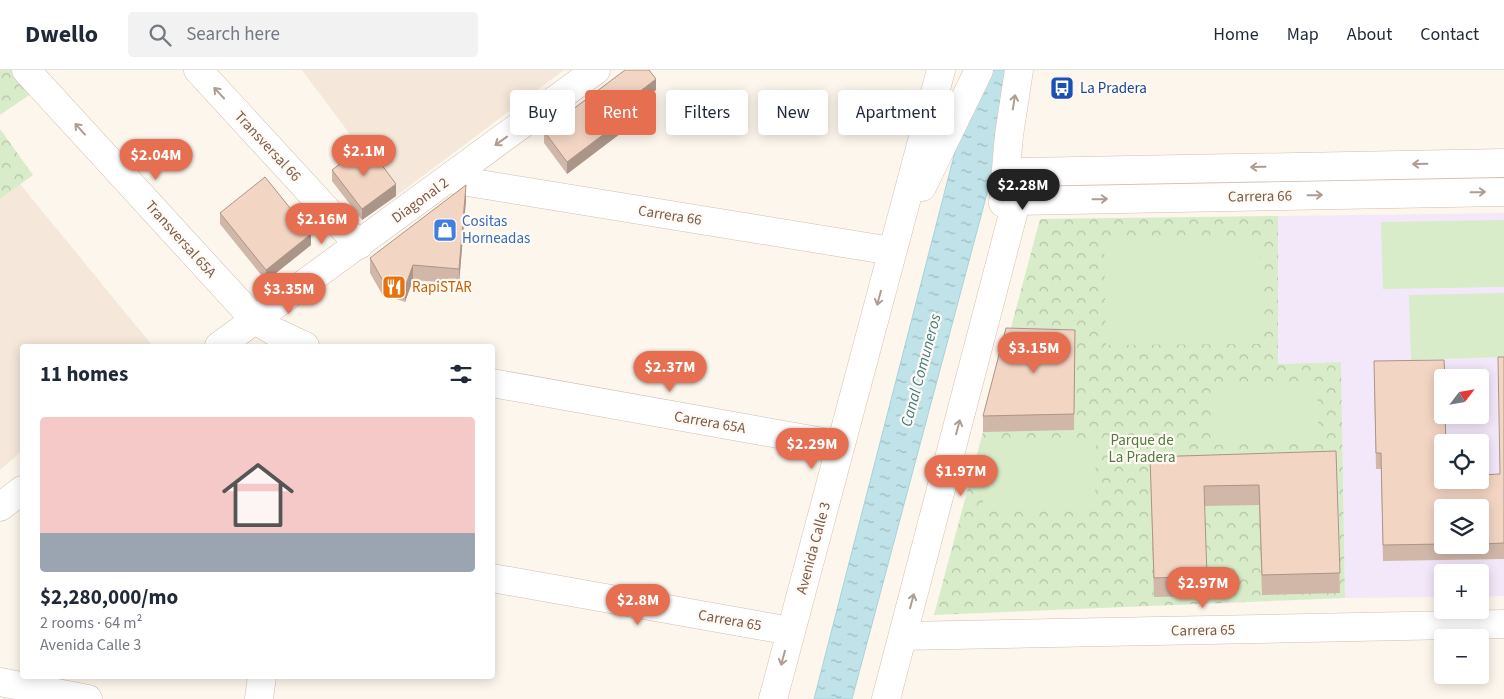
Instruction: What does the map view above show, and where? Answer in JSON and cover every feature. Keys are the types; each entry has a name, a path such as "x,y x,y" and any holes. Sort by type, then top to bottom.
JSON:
{"street":[{"name":"Transversal 65A","path":"26,70 255,320"},
{"name":"Transversal 66","path":"198,70 359,245"},
{"name":"Diagonal 2","path":"223,344 596,70"},
{"name":"Avenida Calle 3","path":"773,699 941,70"},
{"name":"Avenida Calle 3","path":"892,251 979,70"},
{"path":"995,284 1009,135 1019,70"},
{"name":"Carrera 66","path":"1504,162 1024,172 1017,201 1504,192"},
{"name":"Carrera 66","path":"449,179 892,251"},
{"path":"886,699 1017,201"},
{"path":"255,320 301,344"},
{"name":"Carrera 65A","path":"495,384 840,445"},
{"path":"0,507 20,492"},
{"name":"Carrera 65","path":"495,579 791,631"},
{"name":"Carrera 65","path":"903,636 1504,624"},
{"path":"259,699 262,679"},
{"path":"0,682 88,699"}],"shaded area":[{"path":"302,70 564,70 537,90 510,90 510,110 396,196"},
{"path":"20,184 151,344 20,344 20,453 0,470 0,199"},
{"path":"1504,213 1504,596 1489,597 1489,564 1434,564 1434,597 1345,598 1341,362 1278,364 1278,216"}],"green space":[{"path":"0,70 31,70 44,85 0,115"},
{"path":"0,129 33,175 0,199"},
{"name":"Parque de La Pradera","path":"1278,216 1278,364 1341,362 1345,598 934,615 1040,219"},
{"path":"1504,220 1504,287 1383,289 1381,222"},
{"path":"1260,236 1262,344 1106,345 1104,237"},
{"path":"1504,293 1504,357 1411,360 1409,295"},
{"path":"1317,381 1319,442 1213,445 1211,385"},
{"path":"983,438 1096,439 1095,508 983,507"}],"water":[{"name":"Canal Comuneros","path":"976,70 1020,70 852,699 814,699"}],"building":[{"path":"625,70 649,70 656,79 642,90 598,90"},
{"path":"585,100 585,135 603,135 567,162 547,135 575,135 575,108"},
{"path":"366,144 396,184 362,209 332,170"},
{"path":"265,177 311,234 266,270 220,213"},
{"path":"466,185 459,269 413,265 405,287 382,279 370,258"},
{"path":"1006,328 1075,330 1074,414 983,416"},
{"path":"1498,357 1504,357 1504,543 1489,544 1489,499 1434,499 1434,544 1383,545 1381,453 1376,453 1374,361 1444,360 1444,369 1434,369 1434,424 1445,424 1446,434 1434,434 1434,489 1489,489 1489,475 1500,474"},
{"path":"1336,451 1340,573 1262,575 1259,485 1204,486 1207,576 1154,578 1150,457"}],"place":[{"name":"La Pradera","path":"1062,88"},
{"name":"Cositas Horneadas","path":"445,230"},
{"name":"RapiSTAR","path":"394,287"}]}
